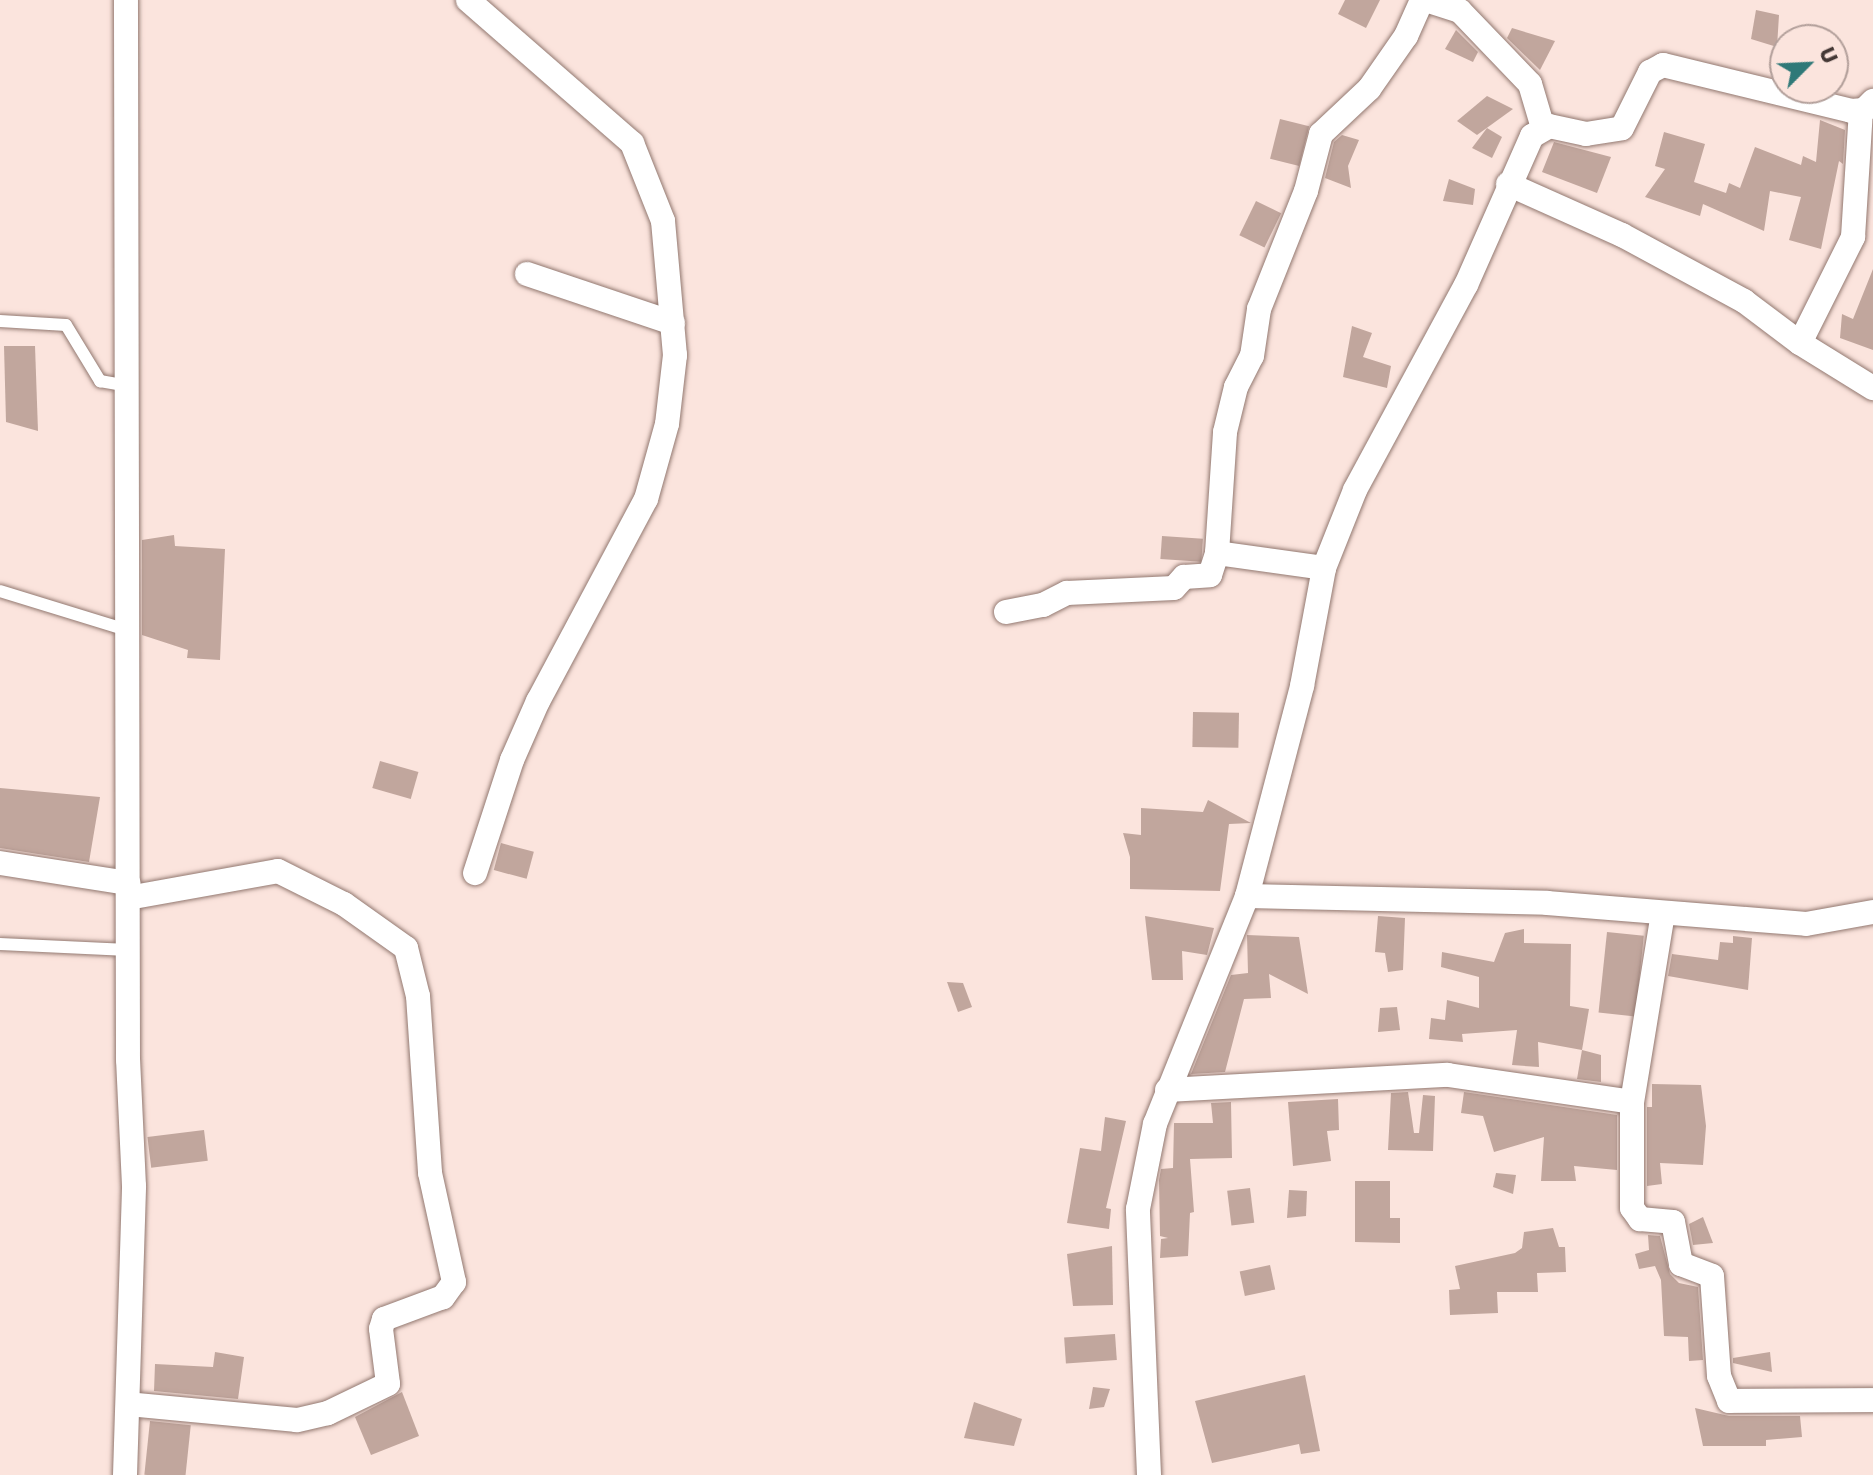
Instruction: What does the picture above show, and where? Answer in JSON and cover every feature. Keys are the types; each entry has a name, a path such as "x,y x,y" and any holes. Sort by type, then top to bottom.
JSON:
{"street":[{"path":"125,1475 134,1186 128,950 130,631 126,0"},
{"path":"468,0 632,143 663,221 673,323 674,385 646,499 630,537 538,701 512,760 475,873"},
{"path":"1006,612 1043,605 1067,593 1174,588 1184,577 1210,575 1217,553 1217,496 1229,409 1252,356 1259,309 1306,191 1321,134 1369,89 1406,36 1424,0 1460,11 1530,84 1543,128"},
{"path":"1149,1475 1138,1204 1167,1090 1247,896 1302,686 1324,568 1380,440 1466,285 1508,184 1532,136 1543,128 1586,134 1622,128 1650,72 1663,65 1867,106 1853,237 1800,343"},
{"path":"1508,184 1622,235 1744,301 1800,343 1873,388"},
{"path":"527,274 673,323"},
{"path":"1217,553 1324,568"},
{"path":"0,863 128,890 278,871 344,904 406,948 418,996 430,1173 454,1282 443,1297 384,1319 381,1329 388,1384 328,1413 297,1420 129,1404"},
{"path":"1247,896 1547,903 1806,924 1873,912"},
{"path":"1663,913 1632,1102 1632,1208 1640,1219 1673,1222 1681,1264 1712,1276 1724,1396 1733,1404 1861,1400"},
{"path":"1167,1090 1264,1089 1448,1075 1632,1102"}],"lane":[{"path":"0,321 66,325 100,381 128,386"},
{"path":"0,591 130,631"},
{"path":"0,944 128,950"}],"building":[{"path":"1345,0 1380,0 1366,28 1338,14"},
{"path":"1756,10 1779,15 1778,24 1769,24 1769,45 1751,39"},
{"path":"1512,28 1555,41 1540,70 1507,38"},
{"path":"1456,30 1478,52 1473,62 1445,49"},
{"path":"1487,96 1513,109 1477,135 1457,121"},
{"path":"1280,119 1309,126 1299,166 1270,159"},
{"path":"1820,120 1845,130 1843,164 1839,161 1821,249 1789,240 1801,197 1770,191 1764,231 1703,204 1700,216 1645,197 1665,169 1655,166 1664,132 1705,144 1694,182 1726,193 1729,183 1740,188 1755,147 1801,165 1803,156 1816,162"},
{"path":"1487,128 1502,137 1492,158 1472,148"},
{"path":"1342,135 1359,140 1348,166 1351,188 1325,178 1334,142"},
{"path":"1554,142 1611,157 1597,193 1542,172"},
{"path":"1449,179 1475,189 1473,205 1443,201"},
{"path":"1256,201 1281,213 1265,247 1239,235"},
{"path":"1873,269 1873,350 1840,338 1842,314 1853,319"},
{"path":"1352,326 1372,333 1363,357 1391,366 1387,388 1343,377"},
{"path":"4,346 35,346 38,431 6,422"},
{"path":"174,535 175,546 225,549 220,660 187,658 188,650 142,635 142,540"},
{"path":"1162,536 1203,539 1201,562 1160,559"},
{"path":"1193,712 1239,713 1238,748 1192,747"},
{"path":"380,761 418,772 411,799 372,788"},
{"path":"0,788 100,797 89,862 0,848"},
{"path":"1208,800 1251,823 1229,824 1220,891 1130,889 1130,857 1123,833 1141,835 1141,808 1203,812"},
{"path":"501,843 534,852 527,879 494,870"},
{"path":"1145,916 1214,928 1207,955 1182,951 1183,980 1152,980"},
{"path":"1378,916 1405,918 1403,970 1388,972 1385,953 1375,952"},
{"path":"1524,929 1524,943 1571,944 1570,1006 1589,1009 1582,1050 1538,1042 1539,1067 1512,1065 1517,1030 1462,1034 1463,1042 1429,1039 1431,1018 1445,1020 1447,1000 1479,1008 1479,977 1441,967 1442,952 1494,962 1505,933"},
{"path":"1607,932 1644,936 1635,1016 1599,1013"},
{"path":"1247,935 1299,937 1308,994 1269,974 1271,998 1244,999 1225,1072 1191,1074 1231,975 1248,973"},
{"path":"1733,936 1752,938 1748,990 1668,976 1672,954 1718,960 1720,942 1733,943"},
{"path":"947,982 963,983 972,1007 958,1012"},
{"path":"1397,1007 1400,1030 1378,1032 1380,1008"},
{"path":"1582,1050 1601,1055 1601,1082 1577,1079"},
{"path":"1652,1084 1701,1085 1706,1126 1703,1165 1660,1163 1662,1184 1647,1186 1647,1107 1652,1107"},
{"path":"1408,1092 1414,1133 1419,1133 1423,1095 1435,1096 1433,1151 1388,1150 1391,1093"},
{"path":"1464,1092 1617,1115 1617,1170 1574,1166 1576,1181 1541,1181 1544,1137 1494,1152 1483,1116 1461,1113"},
{"path":"1338,1099 1339,1130 1327,1131 1331,1161 1293,1166 1288,1102"},
{"path":"1231,1102 1232,1158 1190,1159 1194,1212 1190,1213 1188,1256 1160,1258 1161,1239 1168,1238 1160,1236 1159,1180 1161,1169 1173,1168 1174,1123 1213,1123 1211,1103"},
{"path":"1105,1117 1126,1121 1106,1208 1111,1209 1109,1229 1067,1223 1080,1148 1101,1151"},
{"path":"204,1130 208,1161 151,1168 147,1137"},
{"path":"1496,1173 1516,1175 1513,1194 1493,1187"},
{"path":"1355,1181 1390,1181 1390,1218 1400,1218 1400,1243 1355,1242"},
{"path":"1250,1188 1254,1223 1231,1226 1227,1191"},
{"path":"1289,1190 1307,1191 1306,1216 1287,1218"},
{"path":"1703,1217 1713,1243 1693,1245 1689,1224"},
{"path":"1553,1228 1559,1247 1565,1247 1566,1272 1537,1273 1538,1292 1497,1292 1498,1313 1450,1315 1449,1290 1460,1289 1455,1266 1515,1253 1522,1248 1524,1232"},
{"path":"1648,1235 1660,1236 1670,1274 1679,1283 1698,1287 1703,1360 1689,1361 1688,1337 1664,1336 1661,1280 1655,1266 1639,1269 1635,1254 1649,1250"},
{"path":"1112,1246 1113,1305 1073,1306 1067,1254"},
{"path":"1270,1265 1275,1289 1245,1296 1240,1271"},
{"path":"1115,1334 1117,1360 1066,1363 1064,1338"},
{"path":"215,1352 244,1357 238,1399 154,1391 155,1364 213,1367"},
{"path":"1770,1352 1772,1372 1733,1363 1733,1358"},
{"path":"1305,1375 1320,1451 1301,1454 1299,1444 1212,1463 1195,1401"},
{"path":"1093,1387 1110,1389 1104,1407 1089,1409"},
{"path":"402,1392 419,1436 371,1455 355,1417"},
{"path":"974,1402 1022,1419 1014,1446 964,1438"},
{"path":"1695,1408 1729,1416 1800,1416 1802,1437 1766,1440 1766,1446 1703,1446"},
{"path":"150,1421 191,1425 186,1475 144,1475"}]}
